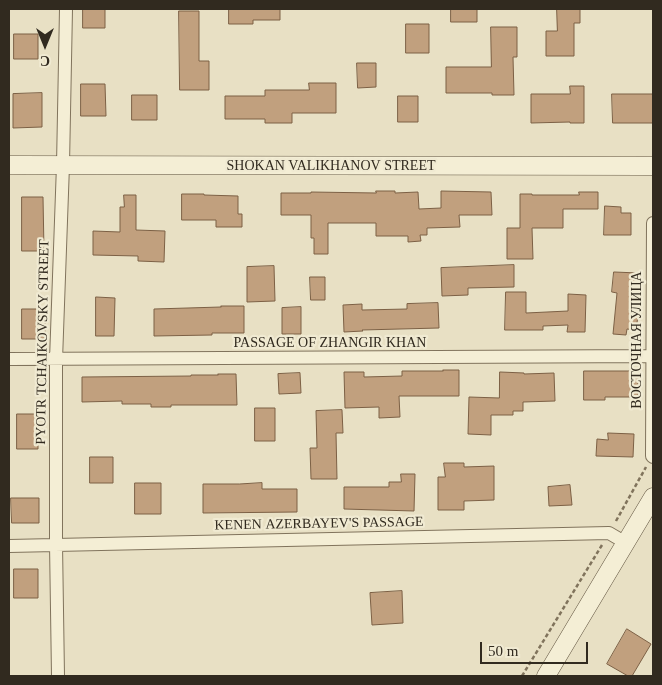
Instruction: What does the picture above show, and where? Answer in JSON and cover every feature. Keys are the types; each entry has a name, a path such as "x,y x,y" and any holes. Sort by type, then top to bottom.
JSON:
{"main road":[{"name":"SHOKAN VALIKHANOV STREET","path":"9,165 653,166"},
{"path":"546,676 653,497"}],"street":[{"name":"PYOTR TCHAIKOVSKY STREET","path":"58,676 56,360 66,9"},
{"name":"ВОСТОЧНАЯ УЛИЦА","path":"653,223 653,457"},
{"name":"PASSAGE OF ZHANGIR KHAN","path":"9,359 652,356"},
{"name":"KENEN AZERBAYEV'S PASSAGE","path":"9,546 609,533"},
{"path":"609,533 626,543"}],"path":[{"path":"522,676 653,457"}],"building":[{"path":"83,9 105,9 105,28 83,28"},
{"path":"229,9 280,9 280,20 253,20 253,24 229,24"},
{"path":"451,9 477,9 477,22 451,22"},
{"path":"557,9 580,9 580,23 574,23 574,56 546,56 546,31 557,31"},
{"path":"179,11 199,11 199,61 209,61 209,90 180,90"},
{"path":"406,24 429,24 429,53 406,53"},
{"path":"491,27 517,27 517,57 513,57 514,95 446,93 446,67 491,67"},
{"path":"14,34 38,34 38,59 14,59"},
{"path":"357,63 376,63 376,87 358,88"},
{"path":"309,83 336,83 336,113 292,113 292,123 265,123 265,119 225,119 225,96 265,96 265,90 309,90"},
{"path":"81,84 105,84 106,116 81,116"},
{"path":"570,86 584,86 584,123 531,123 531,94 570,94"},
{"path":"42,93 42,127 13,128 13,94"},
{"path":"612,94 653,94 653,123 613,123"},
{"path":"132,95 157,95 157,120 132,120"},
{"path":"398,96 418,96 418,122 398,122"},
{"path":"376,191 395,191 395,193 418,192 419,209 441,208 441,191 491,192 492,215 459,215 460,227 427,228 427,235 420,235 421,241 408,242 408,236 376,236 376,223 328,223 328,254 314,254 314,238 311,238 311,215 281,215 281,193 376,193"},
{"path":"579,192 598,192 598,209 563,209 563,228 532,228 533,259 507,259 507,228 520,228 520,194 579,195"},
{"path":"182,194 238,196 238,214 242,214 242,227 216,227 216,220 182,220"},
{"path":"124,195 136,195 136,230 165,231 164,262 138,261 138,256 93,255 93,231 120,232 120,207 124,207"},
{"path":"22,197 43,197 44,251 22,251"},
{"path":"605,206 621,207 621,213 631,213 631,235 604,235"},
{"path":"514,265 514,287 468,288 468,295 442,296 441,268"},
{"path":"274,266 275,301 247,302 247,267"},
{"path":"614,272 638,273 636,301 640,301 636,330 627,329 626,335 613,334 617,293 612,292"},
{"path":"310,277 325,277 325,300 311,300"},
{"path":"506,292 526,292 526,313 568,311 568,294 586,295 585,332 567,332 568,325 543,326 543,330 505,330"},
{"path":"96,297 115,298 114,336 96,336"},
{"path":"438,303 439,328 344,332 343,305 362,304 362,310 407,309 407,304"},
{"path":"244,306 244,333 154,336 154,309"},
{"path":"301,307 301,334 282,334 282,308"},
{"path":"22,309 45,309 45,339 22,339"},
{"path":"459,370 459,396 399,396 400,417 379,418 379,407 345,408 344,372 364,372 364,377 402,376 402,371"},
{"path":"584,371 638,371 638,397 605,397 605,400 584,400"},
{"path":"500,372 524,374 554,373 555,401 523,402 523,411 513,411 513,415 491,415 491,435 468,434 469,397 499,398"},
{"path":"300,373 301,393 279,394 278,374"},
{"path":"236,374 237,405 171,405 171,407 151,407 151,404 122,404 122,401 82,402 82,377"},
{"path":"255,408 275,408 275,441 255,441"},
{"path":"342,410 343,433 336,433 337,479 311,479 310,448 317,448 316,411"},
{"path":"17,414 38,414 38,449 17,449"},
{"path":"608,433 634,434 633,457 596,456 597,439 608,440"},
{"path":"90,457 113,457 113,483 90,483"},
{"path":"444,463 464,463 464,467 494,466 494,500 464,501 464,510 438,510 438,477 445,477"},
{"path":"401,474 415,474 414,511 344,509 344,487 389,487 389,482 401,482"},
{"path":"135,483 161,483 161,514 135,514"},
{"path":"262,483 262,489 297,489 297,512 203,513 203,484"},
{"path":"570,485 572,505 549,506 548,487"},
{"path":"11,498 39,498 39,523 12,523"},
{"path":"14,569 38,569 38,598 14,598"},
{"path":"402,591 403,623 372,625 370,593"},
{"path":"627,629 651,644 632,676 628,676 607,664"}]}
